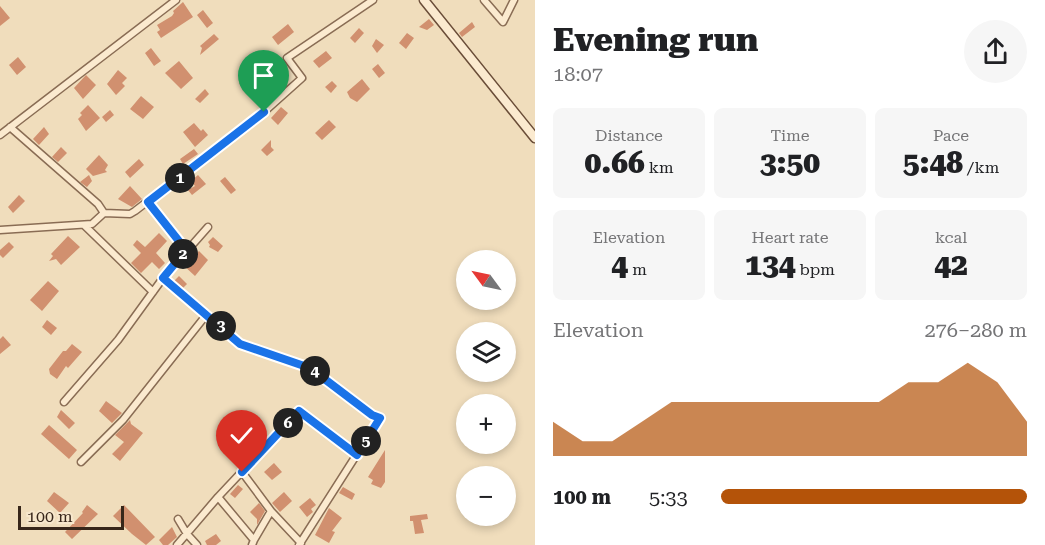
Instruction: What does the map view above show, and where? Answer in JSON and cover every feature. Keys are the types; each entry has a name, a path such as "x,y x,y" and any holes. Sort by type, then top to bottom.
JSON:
{"street":[{"path":"0,135 176,0"},
{"path":"0,230 84,225 92,224 104,213 130,214 264,112 302,78 287,58 373,0"},
{"path":"424,0 535,138"},
{"path":"484,0 503,22 514,0"},
{"path":"10,127 98,204 104,213"},
{"path":"148,202 186,250"},
{"path":"84,225 153,292"},
{"path":"64,402 118,340 186,250 208,227"},
{"path":"163,278 240,344 310,368 372,415 380,418 300,544 271,512 242,472"},
{"path":"81,462 123,420 207,314"},
{"path":"177,545 218,497 299,411 357,455"},
{"path":"218,497 253,543 271,512"},
{"path":"178,519 197,545"}],"building":[{"path":"183,2 193,17 161,38 157,32 160,30 157,25 172,16 173,11"},
{"path":"0,6 10,18 0,26"},
{"path":"203,10 213,23 207,28 197,15"},
{"path":"429,19 434,25 427,30 419,27"},
{"path":"472,22 475,27 462,37 459,33"},
{"path":"288,24 294,32 278,45 272,37"},
{"path":"359,28 364,33 355,43 350,38"},
{"path":"407,33 414,38 406,49 399,43"},
{"path":"214,34 219,39 200,55 202,48 200,46"},
{"path":"376,39 384,45 377,53 372,46"},
{"path":"151,48 161,61 154,66 145,53"},
{"path":"326,51 332,58 319,68 313,61"},
{"path":"18,57 26,67 17,75 9,65"},
{"path":"179,61 193,78 181,89 165,73"},
{"path":"378,64 385,73 379,78 372,69"},
{"path":"118,70 127,78 122,83 125,86 116,95 107,84"},
{"path":"252,73 260,84 247,94 239,83"},
{"path":"86,75 96,85 83,99 74,88"},
{"path":"362,79 370,89 357,102 350,98 347,92"},
{"path":"332,81 337,86 331,93 325,87"},
{"path":"205,89 209,94 200,103 195,99"},
{"path":"141,96 154,107 143,119 130,109"},
{"path":"88,105 100,118 86,131 78,119 82,115 80,113"},
{"path":"281,107 288,113 278,125 271,118"},
{"path":"110,110 114,115 106,122 102,117"},
{"path":"329,120 336,127 322,140 315,133"},
{"path":"194,123 208,135 195,147 183,132"},
{"path":"44,127 49,134 39,145 33,139"},
{"path":"271,140 271,147 274,150 267,156 261,150"},
{"path":"61,147 67,153 58,162 52,157"},
{"path":"194,149 198,154 183,164 180,159"},
{"path":"99,155 108,165 105,170 107,172 93,176 86,169"},
{"path":"139,159 144,165 130,178 125,172"},
{"path":"89,175 92,181 87,187 80,182"},
{"path":"198,175 206,184 192,195 188,190 195,186 191,181"},
{"path":"225,177 236,190 231,194 220,181"},
{"path":"130,186 142,199 132,207 118,199"},
{"path":"19,195 25,201 13,213 8,207"},
{"path":"159,233 167,241 156,253 165,263 159,269 152,262 141,273 131,263 141,253 133,245 137,240 145,247"},
{"path":"68,236 80,247 61,265 56,259 49,261 53,256 51,254"},
{"path":"213,237 223,246 218,252 209,247 208,242"},
{"path":"9,242 14,247 3,258 0,250"},
{"path":"199,251 208,260 195,276 182,264 188,257 191,259"},
{"path":"179,276 187,284 183,288 174,281"},
{"path":"48,281 59,291 42,311 30,300"},
{"path":"47,320 57,328 51,335 42,327"},
{"path":"3,336 11,345 0,354 0,339"},
{"path":"72,344 82,352 68,368 66,366 57,379 50,374 49,369 63,351 66,351"},
{"path":"106,401 122,413 112,423 99,411"},
{"path":"61,410 75,423 69,429 57,417"},
{"path":"130,420 131,424 143,433 120,461 112,454 124,442 115,435"},
{"path":"49,425 77,450 69,459 41,434"},
{"path":"385,450 385,482 381,488 371,484 373,480 368,477"},
{"path":"274,463 282,472 272,480 264,472"},
{"path":"238,485 243,489 235,498 230,494"},
{"path":"343,487 355,494 352,500 339,493"},
{"path":"54,492 69,503 60,513 47,501"},
{"path":"284,492 292,501 280,512 272,503"},
{"path":"310,498 316,505 307,517 299,507"},
{"path":"259,503 265,511 257,525 257,519 250,512"},
{"path":"87,505 98,514 72,539 65,532 83,513"},
{"path":"124,505 155,537 146,545 113,516"},
{"path":"329,508 342,518 332,531 335,532 329,543 315,535"},
{"path":"427,514 428,519 421,520 424,533 415,534 410,516"},
{"path":"172,527 177,537 168,545 163,545 159,540"},
{"path":"216,534 221,541 216,545 207,545 205,541"}],"route":[{"path":"242,472 299,411 357,455 380,418 372,415 310,368 240,344 163,278 186,250 148,202 264,112"}]}
